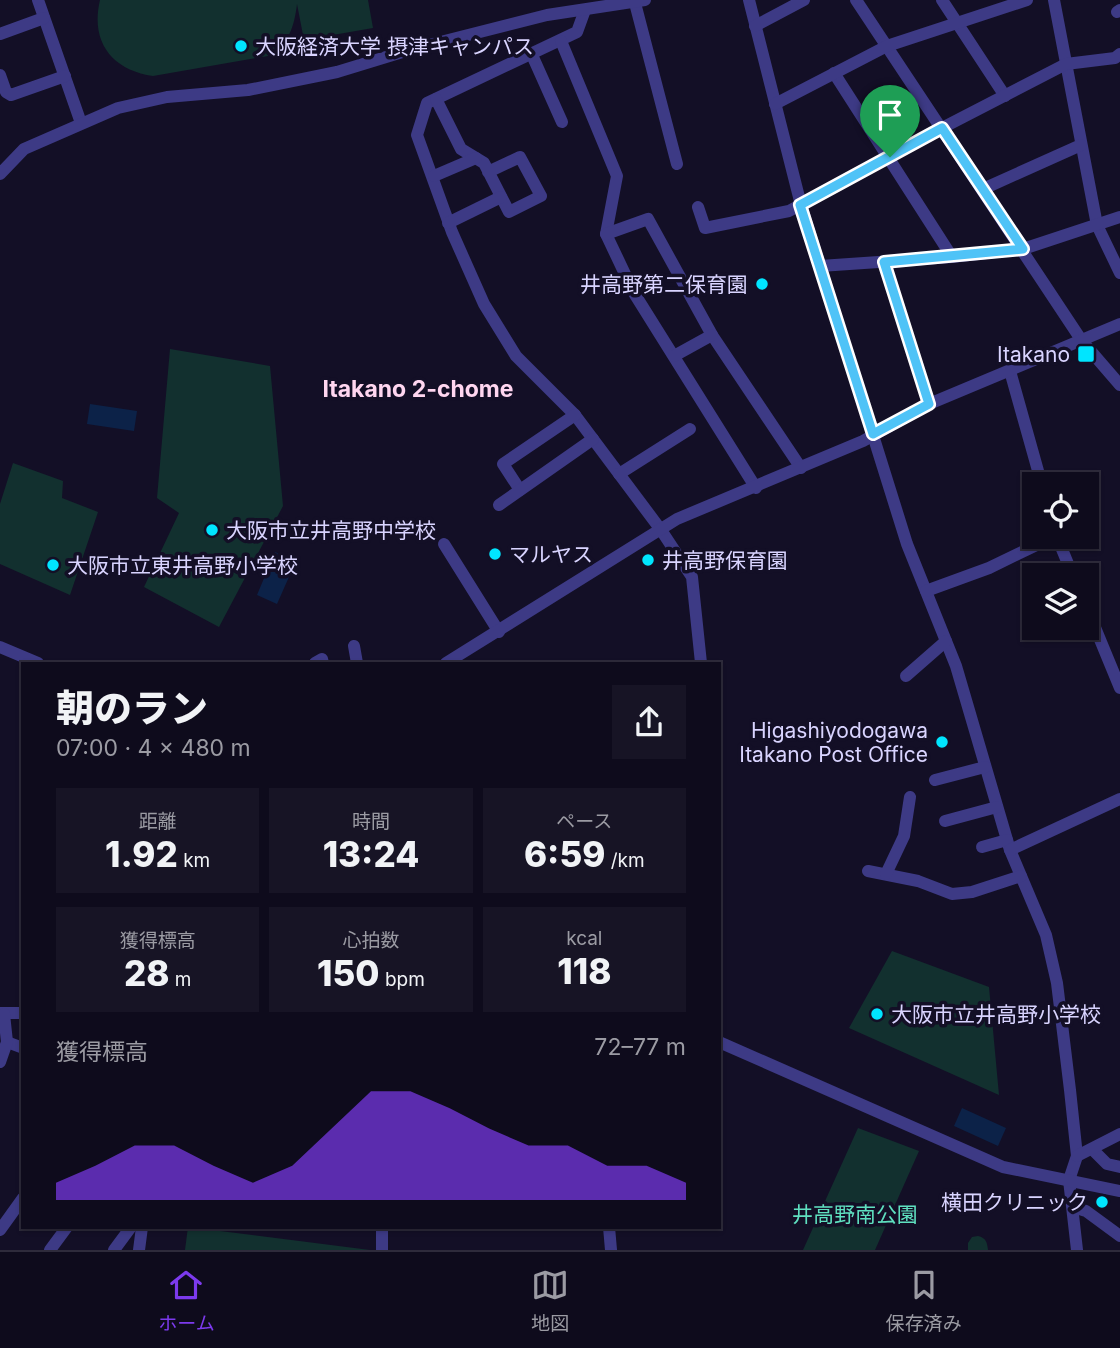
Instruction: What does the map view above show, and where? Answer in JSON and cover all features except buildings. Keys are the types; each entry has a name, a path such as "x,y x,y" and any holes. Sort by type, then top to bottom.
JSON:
{"street":[{"path":"38,0 81,123"},
{"path":"749,0 800,205 907,544 956,666 1008,845 1046,935 1057,983 1077,1156 1069,1180 1077,1250"},
{"path":"755,26 804,0"},
{"path":"856,0 1082,341 1120,386"},
{"path":"942,0 1005,96"},
{"path":"1054,0 1097,225 1120,273"},
{"path":"775,104 887,46 1019,1"},
{"path":"0,174 24,149 118,108 167,97 248,90 324,74 547,15 640,2 677,164"},
{"path":"585,10 578,32 427,103 417,135 434,176 448,223 484,304 516,356 575,415 661,530 692,577 701,662"},
{"path":"0,34 44,18"},
{"path":"561,41 617,176 606,234 634,293 757,488"},
{"path":"532,55 562,122"},
{"path":"698,206 705,228 789,211 1066,64 1118,61"},
{"path":"834,73 952,257"},
{"path":"0,75 6,92 11,95 65,76"},
{"path":"436,99 461,149 484,163 488,172 509,212 541,196 520,157 488,172"},
{"path":"983,189 1081,145"},
{"path":"434,176 476,158"},
{"path":"448,223 501,197"},
{"path":"820,266 1023,249 1120,217"},
{"path":"606,234 648,219 712,335 801,468"},
{"path":"884,262 929,404"},
{"path":"448,662 677,519 757,488 863,441 929,404 1120,324"},
{"path":"674,356 712,335"},
{"path":"1010,371 1038,472"},
{"path":"520,490 503,464 575,415"},
{"path":"619,474 690,429"},
{"path":"499,505 593,439"},
{"path":"443,544 499,632"},
{"path":"926,591 989,568 1029,549"},
{"path":"1099,630 1114,658 1120,688"},
{"path":"906,676 946,641"},
{"path":"354,646 357,662"},
{"path":"0,647 36,662"},
{"path":"935,780 985,767"},
{"path":"887,874 904,836 910,797"},
{"path":"982,846 1008,845 1120,799"},
{"path":"945,821 997,807"},
{"path":"869,871 918,881 952,894 972,892 1021,876"},
{"path":"0,1062 7,1042 2,1013 21,1013"},
{"path":"7,1042 21,1047"},
{"path":"721,1043 1003,1167 1120,1191"},
{"path":"1077,1156 1120,1134"},
{"path":"1092,1149 1107,1164 1120,1167"},
{"path":"0,1230 21,1201"},
{"path":"1073,1207 1086,1211 1120,1236"},
{"path":"50,1250 66,1229"},
{"path":"114,1250 130,1229"},
{"path":"139,1250 142,1229"},
{"path":"382,1229 382,1250"},
{"path":"609,1229 611,1250"}],"green space":[{"path":"100,0 368,0 373,28 304,40 297,4 286,40 268,56 153,76 126,68 107,52 98,29"},
{"path":"170,349 270,366 283,506 219,627 144,587 179,513 157,498"},
{"path":"13,463 63,481 62,498 98,512 70,595 0,564 0,504"},
{"path":"892,951 989,987 999,1095 849,1028"},
{"name":"井高野南公園","path":"858,1128 919,1151 875,1250 803,1250"},
{"path":"188,1229 204,1229 370,1250 185,1250"},
{"path":"978,1236 986,1241 988,1250 968,1250 972,1237"}],"water":[{"path":"90,404 137,411 134,431 87,424"},
{"path":"275,552 296,561 277,604 257,595"},
{"path":"962,1108 1006,1128 998,1146 954,1126"}],"place":[{"name":"大阪経済大学 摂津キャンパス","path":"241,46"},
{"name":"井高野第二保育園","path":"762,284"},
{"name":"Itakano","path":"1086,354"},
{"name":"大阪市立井高野中学校","path":"212,530"},
{"name":"マルヤス","path":"495,554"},
{"name":"井高野保育園","path":"648,560"},
{"name":"大阪市立東井高野小学校","path":"53,565"},
{"name":"Higashiyodogawa Itakano Post Office","path":"942,742"},
{"name":"大阪市立井高野小学校","path":"877,1014"},
{"name":"横田クリニック","path":"1102,1202"}],"district":[{"name":"Itakano 2-chome","path":"418,389"}],"route":[{"path":"942,128 1023,249 884,262 929,404 873,434 800,205 890,157 942,128"}]}
